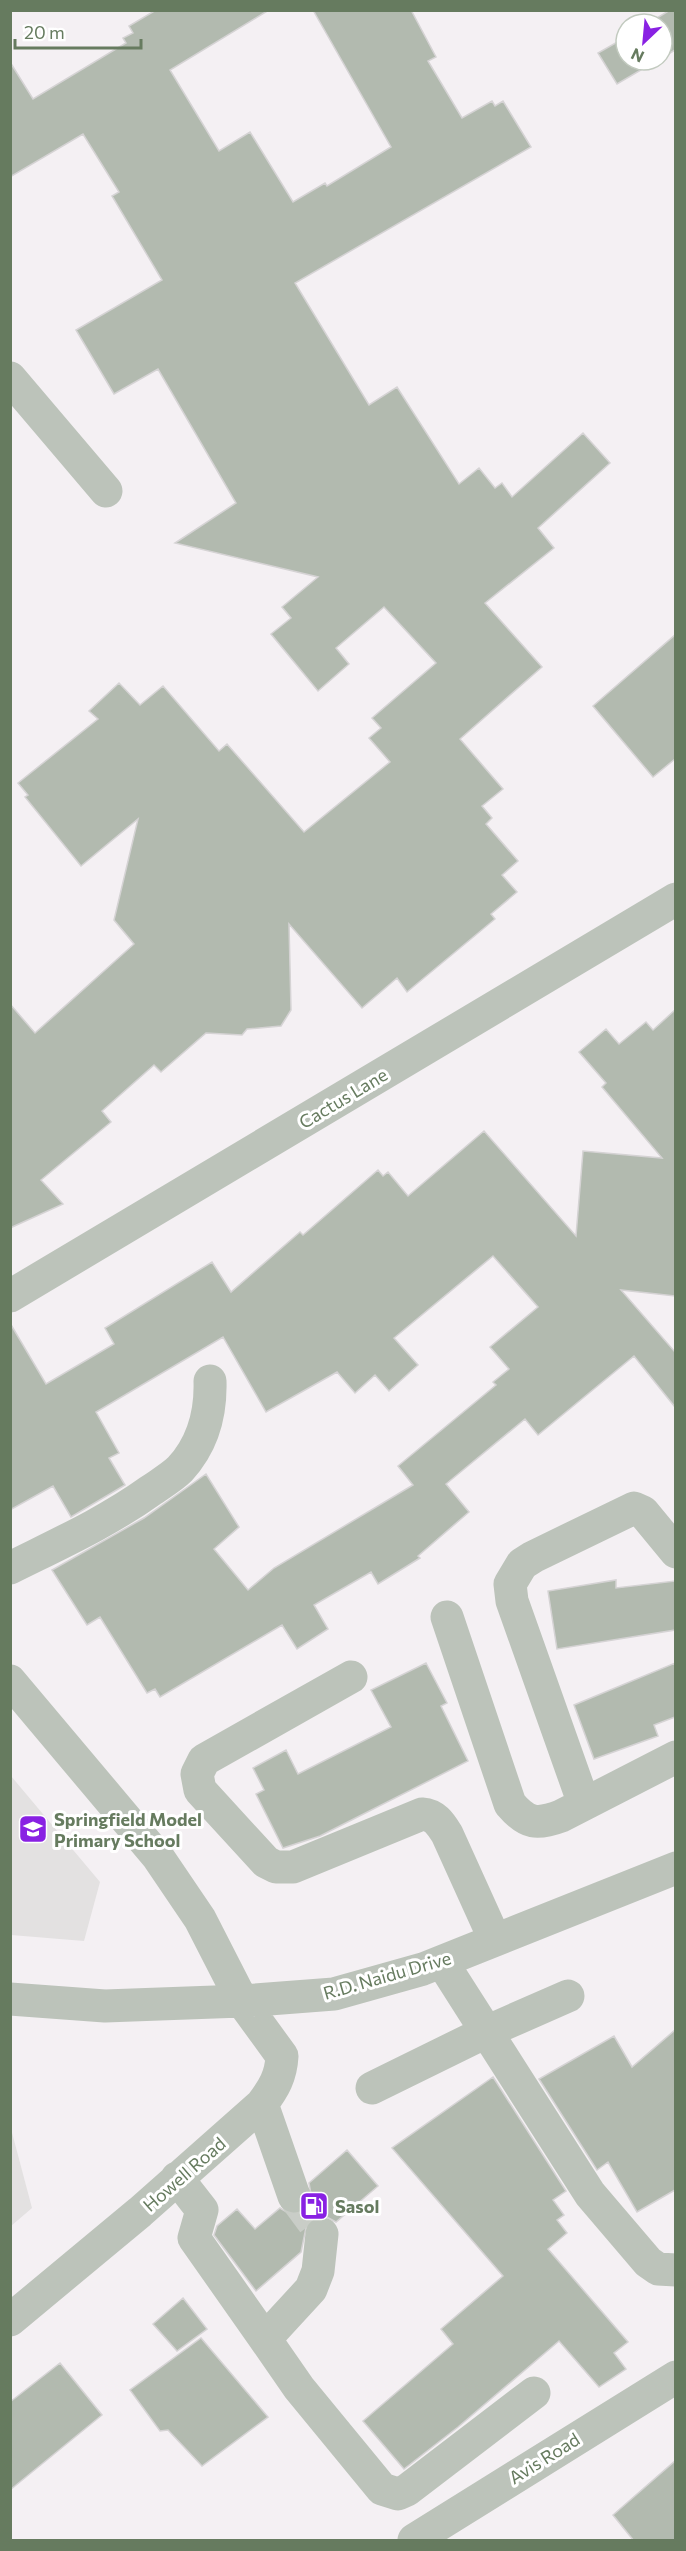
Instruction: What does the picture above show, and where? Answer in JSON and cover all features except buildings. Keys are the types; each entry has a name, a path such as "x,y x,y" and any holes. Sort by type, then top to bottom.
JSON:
{"street":[{"path":"10,378 106,490"},
{"name":"Cactus Lane","path":"10,1296 675,899"},
{"path":"10,1568 121,1512 179,1470 196,1447 207,1422 211,1408 210,1381"},
{"path":"584,1804 512,1601 510,1584 522,1564 533,1557 634,1508 643,1512 675,1552"},
{"path":"447,1617 510,1804 521,1818 542,1823 675,1757"},
{"path":"351,1677 204,1760 197,1774 200,1790 266,1862 283,1868 293,1867 422,1814 430,1815 440,1823 447,1834 495,1940"},
{"name":"Howell Road","path":"10,1681 158,1857 200,1919 242,2001 282,2056 281,2073 274,2088 262,2104 10,2320"},
{"name":"R.D. Naidu Drive","path":"10,1999 105,2006 242,2001 334,1994 442,1962 675,1869"},
{"path":"442,1962 590,2194 648,2262 658,2268 675,2270"},
{"path":"372,2088 486,2031 568,1996"},
{"path":"262,2104 294,2196"},
{"path":"177,2178 202,2210 194,2238 299,2388 382,2489 398,2494 407,2490 534,2393"},
{"path":"265,2339 310,2289 318,2271 322,2234"},
{"name":"Avis Road","path":"414,2541 675,2377"}],"shaded area":[{"name":"Springfield Model Primary School","path":"11,1776 100,1882 84,1941 11,1935"},
{"path":"10,2125 32,2208 11,2226 10,2226"}],"tunnel":[{"path":"294,2196 322,2234"}],"place":[{"name":"Springfield Model Primary School","path":"33,1829"},
{"name":"Sasol","path":"314,2206"}]}
